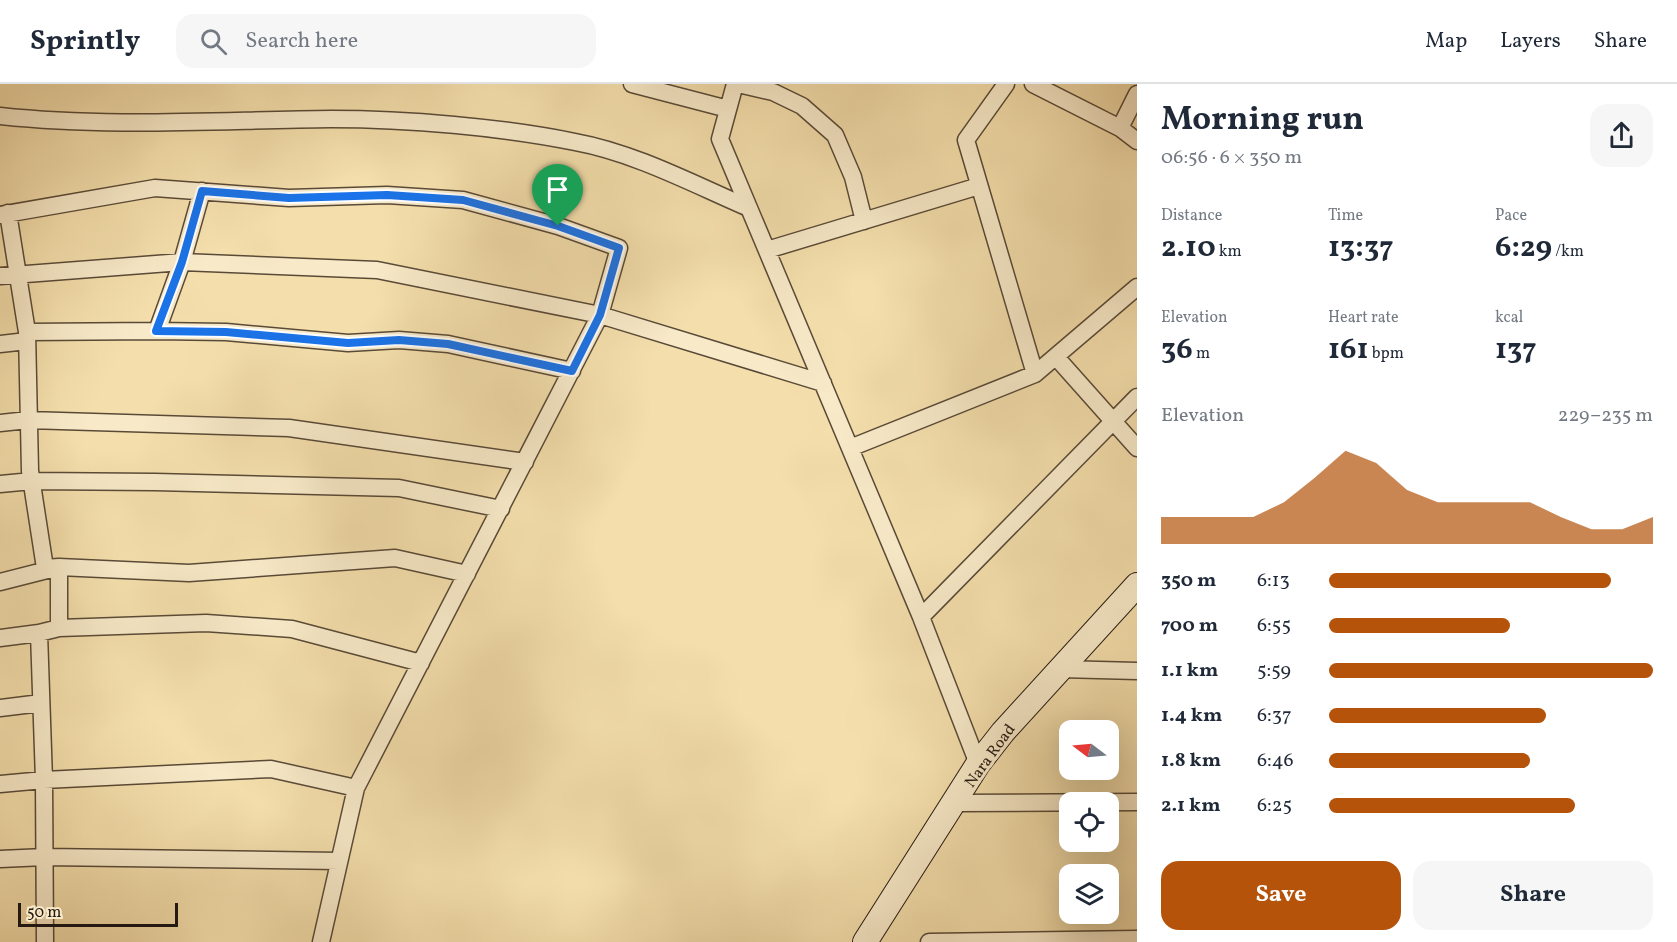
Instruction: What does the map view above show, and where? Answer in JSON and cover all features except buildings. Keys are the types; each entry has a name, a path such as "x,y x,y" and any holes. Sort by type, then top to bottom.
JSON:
{"main road":[{"name":"Nara Road","path":"864,942 956,803 978,764 1003,732 1137,585"}],"street":[{"path":"632,84 728,109"},
{"path":"864,220 853,177 835,135 802,106 773,92 737,84 720,139 921,617 978,764"},
{"path":"1006,84 966,140 1035,374"},
{"path":"1033,84 1120,128 1137,141"},
{"path":"1120,128 1137,94"},
{"path":"0,116 154,122 334,119 449,125 576,142 634,160 749,208"},
{"path":"767,250 979,186"},
{"path":"321,942 356,788 501,509 600,315 619,248 558,226 463,200 387,195 289,198 155,188 4,214 18,275 27,336 28,420 32,481 45,568 189,573 395,558 467,574"},
{"path":"156,331 182,262 202,191"},
{"path":"0,276 182,262 377,270 600,315 823,383"},
{"path":"850,448 1035,374 1137,287"},
{"path":"0,344 27,336 156,331 226,332 348,343 399,340 448,344 572,371"},
{"path":"1056,357 1137,448"},
{"path":"921,617 1137,397"},
{"path":"0,423 28,420 289,428 525,462"},
{"path":"0,484 32,481 399,488 501,509"},
{"path":"0,582 59,567"},
{"path":"58,628 59,567"},
{"path":"0,638 58,628 206,622 292,629 421,663"},
{"path":"39,633 44,780 45,942"},
{"path":"1060,669 1137,671"},
{"path":"0,708 41,703"},
{"path":"0,784 271,769 356,788"},
{"path":"956,803 1137,802"},
{"path":"0,859 45,857 339,861"},
{"path":"928,942 1137,939"}],"route":[{"path":"202,191 289,198 387,195 463,200 558,226 619,248 600,315 572,371 448,344 399,340 348,343 226,332 156,331 182,262 202,191"}]}
